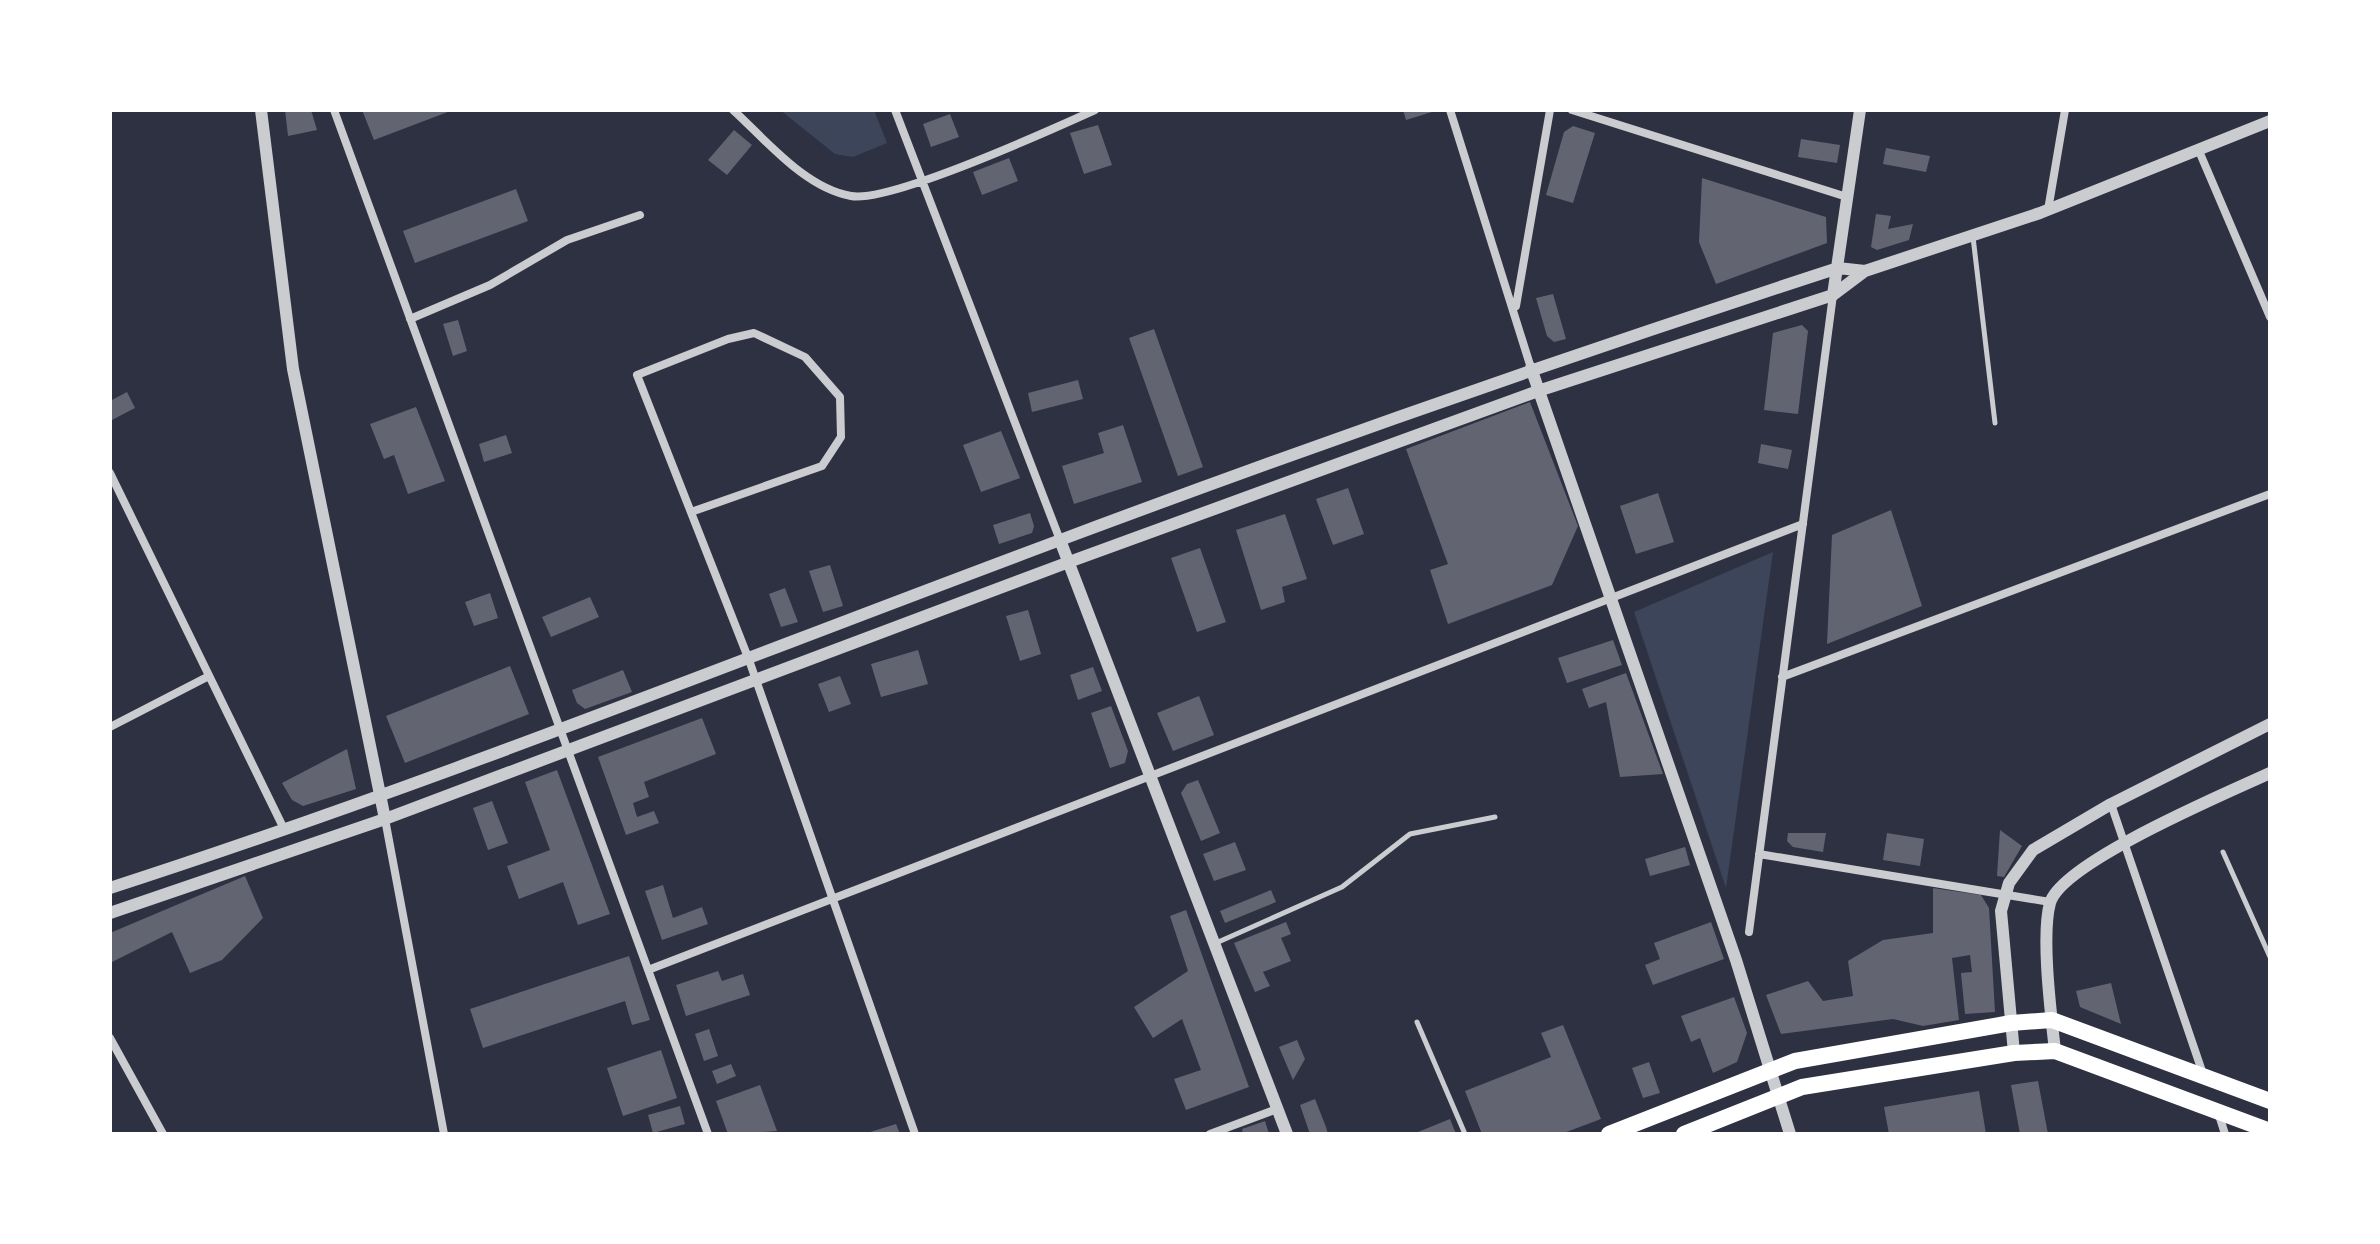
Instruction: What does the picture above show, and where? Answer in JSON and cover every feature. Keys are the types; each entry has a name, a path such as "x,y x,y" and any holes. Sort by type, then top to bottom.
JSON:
{"main road":[{"path":"1609,1134 1795,1061 2011,1023 2052,1020 2270,1101"},
{"path":"1684,1134 1802,1087 2014,1053 2055,1051 2270,1131"}],"street":[{"path":"261,110 293,369 381,796 444,1134"},
{"path":"334,110 708,1134"},
{"path":"733,110 819,184 854,197 923,181 1076,114 1095,110"},
{"path":"895,110 1287,1134"},
{"path":"1450,110 1538,391 1736,960 1790,1134"},
{"path":"1515,310 1550,110"},
{"path":"1572,110 1847,197"},
{"path":"1749,932 1860,110"},
{"path":"2048,210 2065,110"},
{"path":"110,913 385,819 1069,562 1538,391 1833,295 1865,271 2048,210 2199,151 2266,122 2261,110"},
{"path":"2199,151 2270,317"},
{"path":"410,319 490,285 567,240 640,215"},
{"path":"110,888 285,831 559,731 1060,540 1531,368 1838,268 1865,271"},
{"path":"691,512 822,466 841,437 840,397 805,357 754,333 728,339 637,375 756,679 915,1134"},
{"path":"110,473 285,831"},
{"path":"1782,677 2270,494"},
{"path":"648,970 1803,524"},
{"path":"110,727 209,676"},
{"path":"2014,1053 2002,925 2005,892 2017,867 2033,850 2111,804 2270,724"},
{"path":"2055,1051 2048,931 2050,902 2061,885 2080,870 2127,843 2270,773"},
{"path":"2111,804 2127,843 2204,1075"},
{"path":"1759,854 2005,892 2050,902"},
{"path":"110,1038 163,1134"},
{"path":"1210,1134 1277,1109"},
{"path":"2218,1112 2225,1134"}],"lane":[{"path":"1973,236 1995,423"},
{"path":"1215,944 1342,887 1410,834 1495,817"},
{"path":"2223,852 2270,957"},
{"path":"1417,1022 1465,1134"}],"shaded area":[{"path":"780,110 874,110 887,143 853,157 835,154"},
{"path":"1773,552 1726,888 1634,612"}],"building":[{"path":"285,110 311,110 317,130 288,136"},
{"path":"362,110 453,110 374,140"},
{"path":"1403,110 1432,110 1432,112 1406,120"},
{"path":"950,114 959,137 931,147 923,124"},
{"path":"1098,125 1112,165 1084,174 1070,133"},
{"path":"1573,126 1595,133 1573,203 1546,195 1564,132"},
{"path":"734,130 752,145 727,175 708,160"},
{"path":"1801,139 1840,145 1837,163 1798,157"},
{"path":"1886,148 1930,156 1926,172 1883,164"},
{"path":"1009,158 1018,181 982,195 973,172"},
{"path":"1702,178 1826,217 1827,243 1716,284 1699,242"},
{"path":"516,189 528,221 415,263 403,231"},
{"path":"1876,214 1891,216 1888,229 1913,224 1909,240 1877,250 1871,247"},
{"path":"1553,294 1566,339 1554,342 1547,336 1536,298"},
{"path":"458,320 467,351 453,356 443,324"},
{"path":"1802,325 1808,331 1798,414 1764,410 1773,333"},
{"path":"1154,329 1203,467 1178,476 1129,338"},
{"path":"1078,380 1083,399 1032,412 1028,393"},
{"path":"127,392 135,408 110,421 110,401"},
{"path":"1530,402 1578,526 1552,585 1448,624 1430,570 1448,564 1406,449"},
{"path":"416,407 445,481 408,494 394,455 384,459 370,424"},
{"path":"1123,425 1142,482 1074,504 1062,466 1104,453 1098,433"},
{"path":"1001,431 1020,478 981,492 963,445"},
{"path":"506,435 512,453 484,462 479,444"},
{"path":"1761,444 1792,450 1788,469 1758,463"},
{"path":"1348,488 1364,534 1333,545 1316,499"},
{"path":"1658,493 1674,542 1636,554 1620,506"},
{"path":"1891,510 1922,606 1827,644 1832,535"},
{"path":"1030,513 1034,526 1032,533 999,544 993,525"},
{"path":"1285,514 1307,579 1282,587 1285,602 1261,610 1236,530"},
{"path":"1200,548 1226,622 1197,632 1171,558"},
{"path":"830,565 843,606 823,612 809,571"},
{"path":"785,588 798,622 781,627 769,594"},
{"path":"490,593 498,618 474,626 465,602"},
{"path":"590,597 599,617 551,637 542,617"},
{"path":"1028,610 1041,654 1020,661 1006,616"},
{"path":"1613,640 1622,665 1567,683 1558,658"},
{"path":"918,650 928,684 881,697 871,664"},
{"path":"510,666 529,714 405,763 386,716"},
{"path":"1093,667 1102,691 1078,700 1070,675"},
{"path":"623,670 632,692 585,709 577,703 572,690"},
{"path":"1626,673 1663,774 1620,777 1606,702 1589,708 1582,689"},
{"path":"840,676 851,704 829,712 818,684"},
{"path":"1199,696 1214,735 1173,751 1157,713"},
{"path":"1111,706 1128,751 1125,763 1110,768 1091,713"},
{"path":"702,718 716,754 644,782 649,797 633,803 637,817 654,811 659,823 626,835 598,757"},
{"path":"347,749 356,789 303,806 292,800 282,783"},
{"path":"557,770 610,914 578,925 563,882 519,899 507,866 550,850 525,782"},
{"path":"1198,780 1220,833 1201,841 1181,793 1187,784"},
{"path":"492,801 508,843 488,850 473,808"},
{"path":"2000,830 2022,846 2004,877 1997,876"},
{"path":"1788,833 1826,833 1823,852 1793,847 1787,841"},
{"path":"1887,833 1924,839 1920,866 1883,860"},
{"path":"1235,842 1246,870 1214,881 1203,854"},
{"path":"1685,847 1690,865 1650,876 1645,859"},
{"path":"245,876 263,918 222,960 190,973 172,932 110,963 110,933"},
{"path":"663,885 673,918 702,907 708,924 662,940 645,891"},
{"path":"1933,888 1981,895 1989,908 1995,1012 1965,1014 1961,973 1972,972 1970,955 1952,958 1959,1020 1923,1026 1893,1019 1781,1034 1766,995 1808,981 1823,1001 1853,996 1848,961 1883,940 1933,933"},
{"path":"1271,890 1276,902 1225,923 1220,911"},
{"path":"1186,910 1249,1087 1186,1110 1174,1079 1201,1070 1182,1019 1153,1038 1134,1007 1188,971 1170,916"},
{"path":"1286,922 1291,934 1281,938 1291,961 1263,972 1270,986 1255,992 1234,943"},
{"path":"1711,922 1724,959 1653,985 1645,965 1660,959 1654,943"},
{"path":"629,956 650,1020 632,1025 625,1001 483,1048 470,1009"},
{"path":"718,971 722,981 743,974 750,995 686,1016 676,985"},
{"path":"2111,983 2121,1024 2080,1007 2076,991"},
{"path":"1734,997 1747,1033 1737,1062 1713,1073 1700,1038 1691,1042 1681,1016"},
{"path":"1563,1025 1601,1119 1561,1134 1482,1134 1465,1091 1551,1057 1541,1033"},
{"path":"709,1029 718,1056 704,1061 695,1034"},
{"path":"1297,1040 1305,1059 1293,1080 1279,1047"},
{"path":"661,1050 677,1098 623,1116 607,1068"},
{"path":"1649,1062 1660,1093 1643,1098 1632,1068"},
{"path":"731,1064 736,1076 717,1084 712,1071"},
{"path":"2038,1081 2048,1134 2020,1134 2011,1085"},
{"path":"760,1085 777,1131 728,1134 716,1101"},
{"path":"1979,1091 1986,1134 1889,1134 1884,1107"},
{"path":"1315,1099 1328,1134 1310,1134 1300,1105"},
{"path":"680,1106 685,1124 653,1133 648,1115"},
{"path":"1450,1119 1456,1134 1413,1134"},
{"path":"1265,1121 1269,1134 1243,1134 1242,1129"},
{"path":"896,1124 900,1134 867,1134 867,1133"}]}
